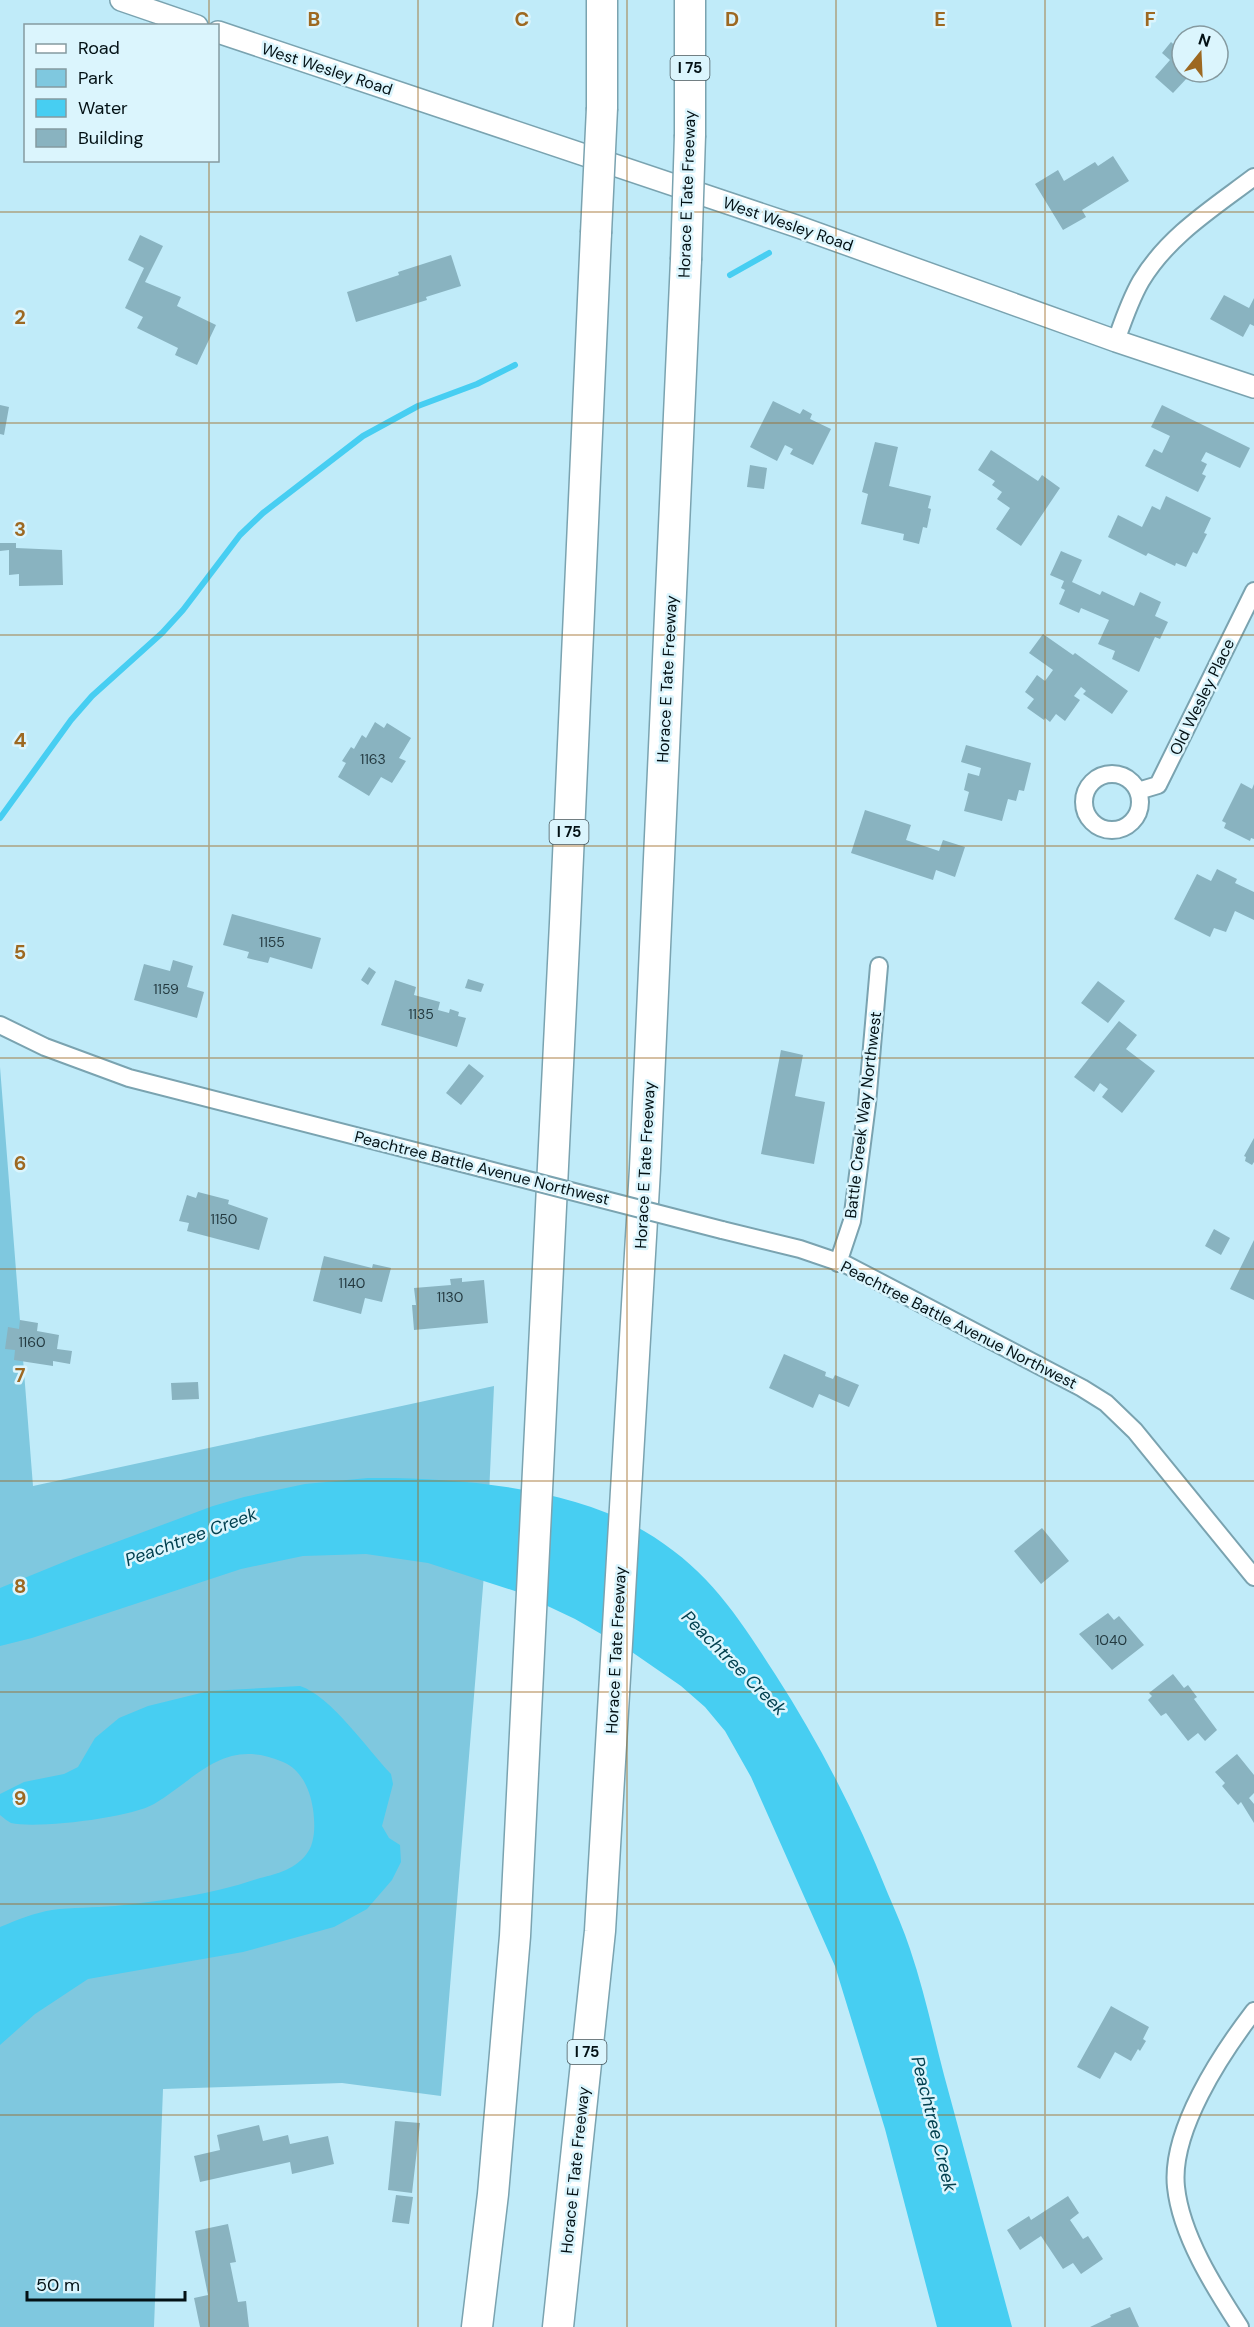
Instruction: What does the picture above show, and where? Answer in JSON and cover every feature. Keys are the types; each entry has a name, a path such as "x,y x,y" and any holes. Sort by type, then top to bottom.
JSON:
{"highway":[{"name":"I 75","path":"477,2327 493,2194 516,1936 602,108 602,0"},
{"name":"Horace E Tate Freeway","path":"558,2327 600,1931 645,1169 686,260 690,135 690,0"}],"street":[{"path":"121,0 191,24"},
{"name":"West Wesley Road","path":"219,32 796,226 1116,341 1254,387"},
{"path":"1116,341 1137,289 1161,254 1184,230 1254,177"},
{"name":"Old Wesley Place","path":"1138,791 1158,786 1254,591"},
{"name":"Battle Creek Way Northwest","path":"838,1263 852,1221 867,1104 879,966"},
{"name":"Peachtree Battle Avenue Northwest","path":"0,1025 45,1047 129,1078 800,1249 838,1263 1106,1402 1135,1431 1254,1577"},
{"path":"1240,2327 1222,2299 1187,2231 1175,2187 1177,2156 1192,2110 1231,2041 1254,2011"}],"green space":[{"path":"0,1067 33,1486 494,1386 487,1538 441,2096 342,2083 163,2089 154,2327 0,2327"}],"water":[{"name":"Peachtree Creek","path":"368,1478 474,1483 547,1495 582,1504 614,1516 666,1545 686,1561 719,1594 775,1674 837,1781 903,1928 924,1996 1012,2327 937,2327 885,2129 835,1966 751,1777 725,1731 705,1707 681,1686 629,1650 575,1619 518,1592 428,1563 366,1554 303,1556 241,1569 32,1638 0,1646 0,1588 213,1506 305,1484"},
{"path":"300,1686 312,1691 336,1711 391,1774 393,1784 382,1826 389,1838 400,1845 401,1862 392,1880 367,1909 334,1927 243,1952 88,1979 35,2014 0,2045 0,1927 52,1910 115,1906 187,1897 277,1873 289,1869 305,1856 313,1840 314,1827 310,1795 300,1775 283,1762 244,1754 228,1757 213,1764 154,1804 105,1818 41,1825 11,1823 0,1815 0,1794 24,1782 64,1774 78,1767 95,1738 119,1718 148,1706 209,1691"}],"building":[{"path":"1170,43 1170,60 1162,53"},
{"path":"1170,60 1170,84 1181,84 1173,93 1155,77"},
{"path":"1113,156 1129,181 1082,210 1086,217 1063,230 1035,184 1058,170 1064,181 1095,162 1098,166"},
{"path":"140,235 163,246 145,282 181,297 177,306 216,325 197,365 175,355 178,348 137,328 143,317 125,308 144,268 128,260"},
{"path":"451,255 461,286 426,297 427,300 356,322 347,292"},
{"path":"1224,295 1249,308 1254,298 1254,326 1250,324 1243,337 1210,319"},
{"path":"773,401 800,414 803,409 812,414 810,419 831,429 813,465 790,454 793,449 785,445 777,461 750,447"},
{"path":"0,405 9,407 4,435 0,434"},
{"path":"1162,405 1250,448 1240,468 1206,452 1201,461 1207,464 1202,474 1206,476 1198,492 1145,466 1154,449 1162,453 1170,436 1151,427"},
{"path":"875,442 898,447 889,486 931,496 927,528 923,527 919,544 903,540 904,534 861,524 868,494 862,492"},
{"path":"991,450 1038,481 1042,475 1060,488 1021,546 996,529 1010,508 997,499 1002,492 992,485 995,481 978,470"},
{"path":"750,465 767,468 764,489 747,487"},
{"path":"1166,496 1211,518 1204,533 1207,534 1197,554 1193,552 1186,567 1176,563 1175,566 1148,553 1146,556 1108,537 1118,515 1142,527 1152,506 1160,510"},
{"path":"0,543 16,543 16,548 62,550 63,585 19,586 19,574 9,575 9,550 0,551"},
{"path":"1061,551 1082,560 1072,582 1100,595 1102,591 1134,606 1140,592 1161,602 1155,616 1168,622 1160,639 1155,637 1139,672 1112,659 1115,651 1098,644 1109,620 1081,608 1079,613 1059,604 1065,590 1061,588 1064,581 1050,575"},
{"path":"1043,634 1073,655 1075,653 1128,691 1112,714 1083,694 1086,691 1081,687 1074,696 1080,700 1065,721 1056,714 1050,722 1045,718 1044,720 1027,708 1034,699 1025,692 1037,675 1045,681 1053,670 1029,653"},
{"path":"375,722 384,728 387,723 411,738 399,758 406,761 392,783 381,777 369,796 338,777 346,763 342,761 351,747 354,749 362,735 366,738"},
{"path":"966,745 1031,763 1024,791 1019,790 1016,801 1008,799 1002,821 964,811 969,792 964,790 968,773 979,776 981,768 961,762"},
{"path":"1241,783 1252,789 1254,784 1254,839 1251,838 1250,841 1224,828 1226,823 1222,821"},
{"path":"865,810 911,825 906,840 939,851 943,840 965,847 955,877 936,870 933,880 851,853"},
{"path":"1217,869 1237,879 1235,883 1254,892 1254,920 1235,911 1226,932 1214,928 1210,937 1174,919 1197,874 1211,881"},
{"path":"232,914 321,938 312,969 270,957 268,963 247,958 249,952 223,945"},
{"path":"173,960 193,966 187,987 204,992 197,1018 134,1000 144,964 170,971"},
{"path":"369,967 376,972 368,985 361,980"},
{"path":"468,979 484,984 481,992 465,988"},
{"path":"395,980 416,987 414,995 440,1002 438,1010 449,1013 450,1009 459,1012 458,1016 466,1018 457,1047 381,1025"},
{"path":"1098,981 1125,1001 1108,1023 1081,1003"},
{"path":"1119,1021 1137,1035 1126,1049 1155,1071 1122,1113 1102,1097 1108,1089 1100,1083 1094,1092 1074,1077"},
{"path":"781,1050 803,1055 795,1096 825,1102 814,1164 761,1154"},
{"path":"469,1064 484,1076 461,1105 446,1093"},
{"path":"1254,1138 1252,1165 1245,1161 1244,1156"},
{"path":"198,1192 229,1200 228,1204 268,1218 259,1250 187,1231 189,1223 179,1221 187,1195 196,1198"},
{"path":"1214,1229 1230,1238 1221,1255 1205,1246"},
{"path":"1254,1240 1254,1300 1230,1289"},
{"path":"324,1256 372,1268 373,1264 391,1268 382,1302 365,1298 361,1314 313,1301"},
{"path":"462,1278 462,1282 484,1280 488,1323 414,1330 412,1305 416,1305 414,1288 451,1285 450,1279"},
{"path":"20,1320 38,1323 37,1331 59,1335 57,1349 72,1351 70,1364 53,1361 53,1366 14,1360 15,1350 5,1349 8,1327 19,1329"},
{"path":"784,1354 826,1372 825,1376 833,1379 835,1375 859,1385 849,1407 819,1394 813,1408 769,1388"},
{"path":"198,1382 199,1399 172,1400 171,1383"},
{"path":"1042,1528 1069,1561 1041,1584 1014,1551"},
{"path":"1108,1613 1114,1620 1119,1616 1144,1645 1112,1670 1079,1634"},
{"path":"1173,1674 1184,1688 1188,1685 1197,1697 1194,1699 1217,1730 1205,1741 1198,1733 1188,1741 1166,1713 1161,1716 1148,1700 1152,1696 1149,1693"},
{"path":"1237,1754 1254,1775 1254,1793 1249,1798 1254,1804 1254,1823 1241,1802 1238,1805 1222,1786 1225,1783 1215,1772"},
{"path":"1111,2006 1149,2027 1143,2039 1146,2041 1131,2061 1115,2052 1100,2079 1077,2067"},
{"path":"395,2121 420,2123 412,2193 388,2190"},
{"path":"259,2125 263,2141 288,2135 290,2144 328,2136 334,2164 292,2174 290,2162 200,2182 194,2156 220,2150 217,2135"},
{"path":"396,2195 413,2197 409,2224 392,2222"},
{"path":"1068,2196 1079,2213 1070,2220 1083,2239 1088,2236 1103,2259 1081,2274 1073,2263 1063,2269 1041,2236 1020,2250 1007,2230 1029,2216 1031,2220"},
{"path":"228,2224 236,2262 230,2263 238,2302 246,2301 249,2327 200,2327 194,2298 208,2295 195,2231"},
{"path":"1130,2307 1139,2327 1090,2327 1111,2317 1110,2315"}],"waterway":[{"path":"730,275 769,253"},
{"path":"0,818 71,720 92,696 162,633 183,610 240,535 263,513 363,436 418,406 477,384 515,365"}]}
